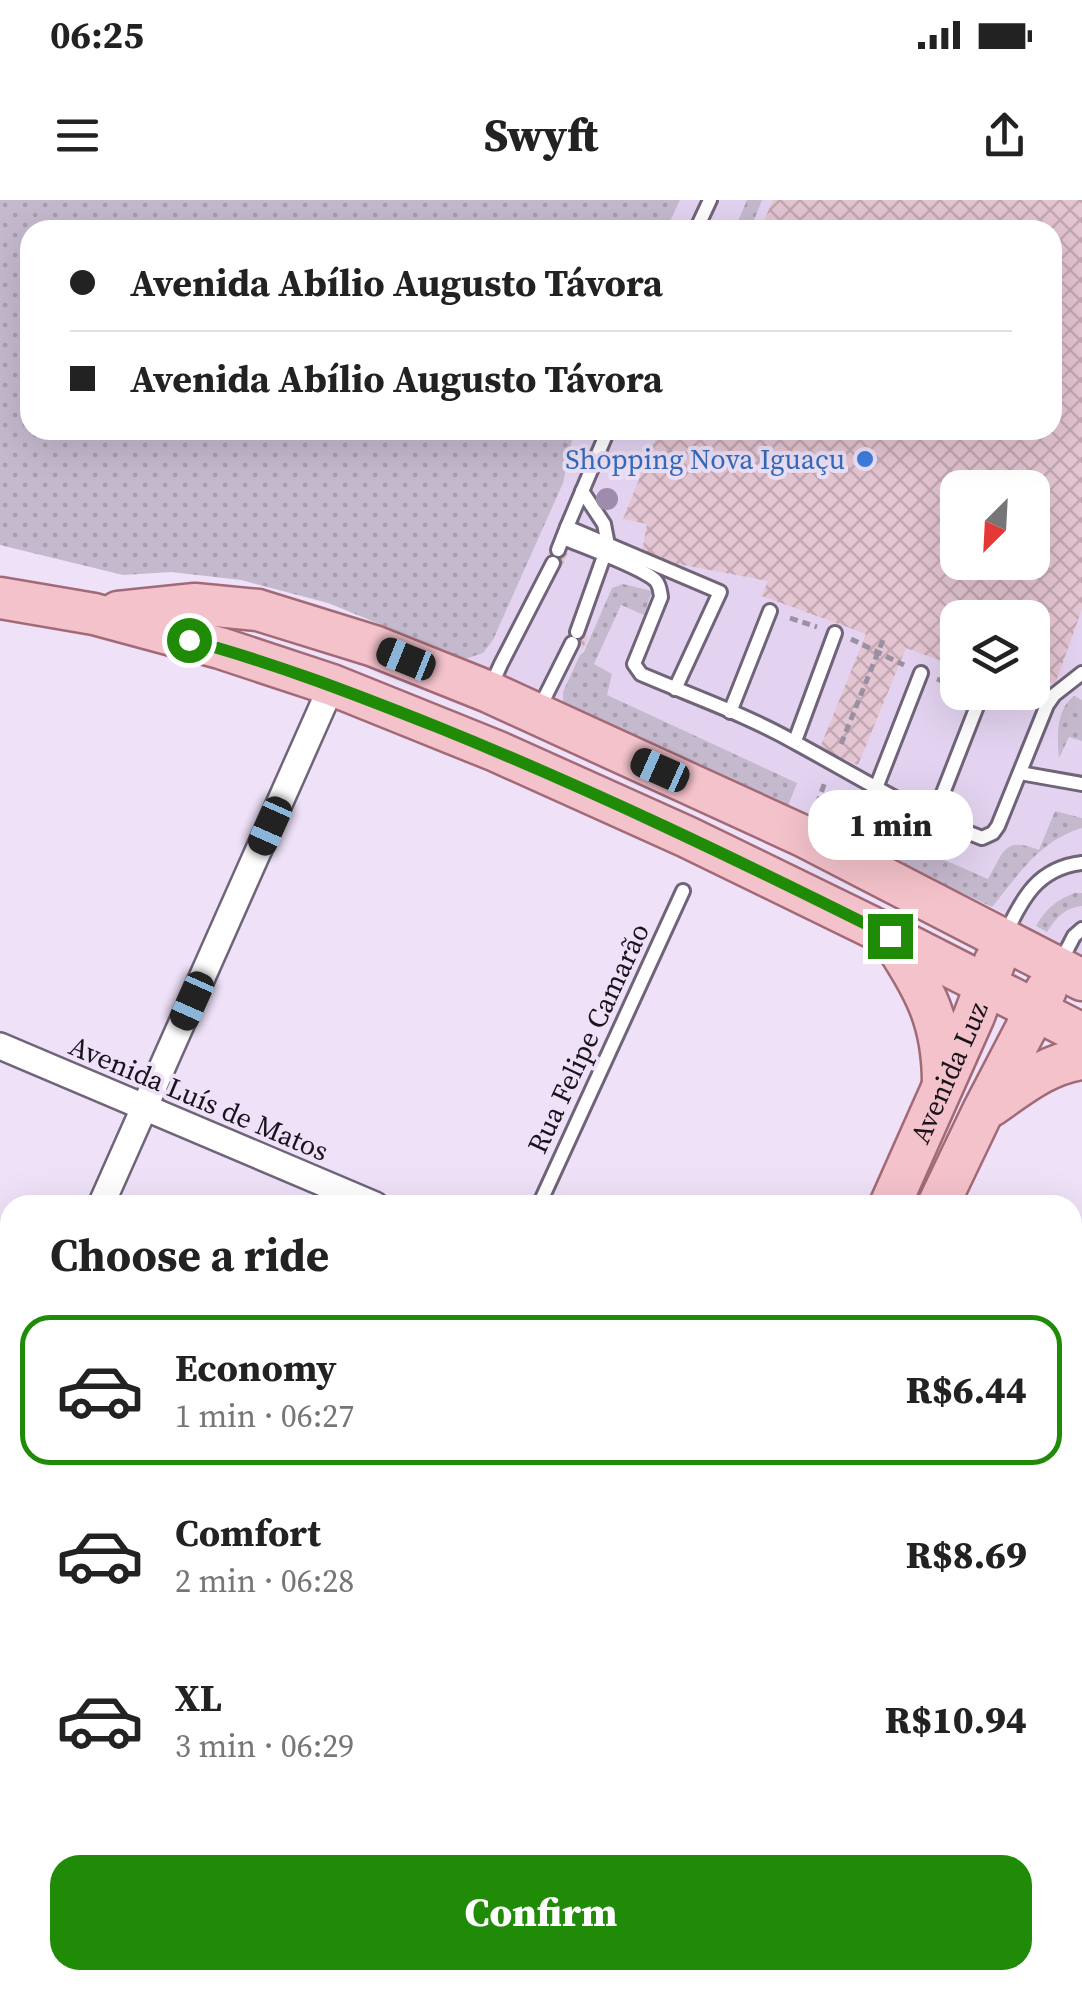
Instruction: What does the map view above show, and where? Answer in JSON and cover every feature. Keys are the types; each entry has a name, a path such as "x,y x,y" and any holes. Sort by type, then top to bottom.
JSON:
{"main road":[{"path":"0,598 94,614 220,648 332,685 496,751 704,845 1082,1034"},
{"path":"94,614 195,604 258,610 374,646 536,714 803,836 1070,974"},
{"path":"332,685 370,676 479,689"},
{"path":"890,936 932,1007 944,1086"},
{"name":"Avenida Luz","path":"895,1195 987,986 1003,938"},
{"path":"987,986 1016,966 1028,964 1070,974"},
{"name":"Avenida Luz","path":"943,1195 1035,1012 1070,974"},
{"path":"983,1110 1046,1069 1082,1059"}],"street":[{"path":"105,1195 332,685"},
{"name":"Avenida Luís de Matos","path":"0,1046 352,1195"}],"lane":[{"path":"479,689 500,664 560,545 604,440"},
{"path":"536,714 574,638 606,550 604,524 582,491"},
{"path":"560,545 606,550 720,592 675,688"},
{"path":"606,550 647,574 660,590 658,609 634,664 640,674 795,742 876,788 970,834 982,838 993,834 998,826 1045,710"},
{"path":"730,712 770,611"},
{"path":"795,742 834,634"},
{"path":"1050,702 1082,672"},
{"path":"876,788 921,673"},
{"path":"934,816 975,710"},
{"path":"1020,773 1082,784"},
{"path":"1003,938 1022,900 1034,886 1062,866 1082,863"},
{"name":"Rua Felipe Camarão","path":"544,1195 683,891"},
{"path":"1070,974 1068,946 1082,929"}],"path":[{"path":"816,805 882,640"}],"shaded area":[{"path":"0,200 680,200 671,220 20,220 20,440 572,440 563,483 493,640 483,653 465,659 328,603 241,580 171,572 123,575 0,545"},
{"path":"680,200 1082,200 1082,955 992,907 810,821 788,806 465,659 568,440 1062,440 1062,220 671,220"},
{"path":"747,200 762,200 754,220 738,220"},
{"path":"623,584 652,591 644,615 621,605 594,664 612,674 607,695 797,783 788,806 563,704 563,692 612,588"},
{"path":"1074,696 1082,700 1082,741 1069,737 1059,758 1061,716"},
{"path":"1055,811 1082,818 1082,828 1042,850 992,907 880,854 887,835 988,879 1006,849 1019,845 1039,850"},
{"path":"1082,893 1082,906 1061,914 1047,932 1036,926 1052,905"}],"building":[{"name":"Shopping Nova Iguaçu","path":"773,200 1082,200 1082,609 1055,684 1050,682 1050,600 940,600 940,661 906,648 858,765 819,750 866,634 762,596 768,581 641,557 647,524 623,519 655,440 1062,440 1062,220 764,220"},
{"path":"552,546 568,554 561,568 545,560"},
{"path":"571,629 588,637 583,648 565,640"}],"place":[{"name":"Shopping Nova Iguaçu","path":"865,459"}],"route":[{"path":"189,640 332,685 496,751 704,845 890,936"}]}
